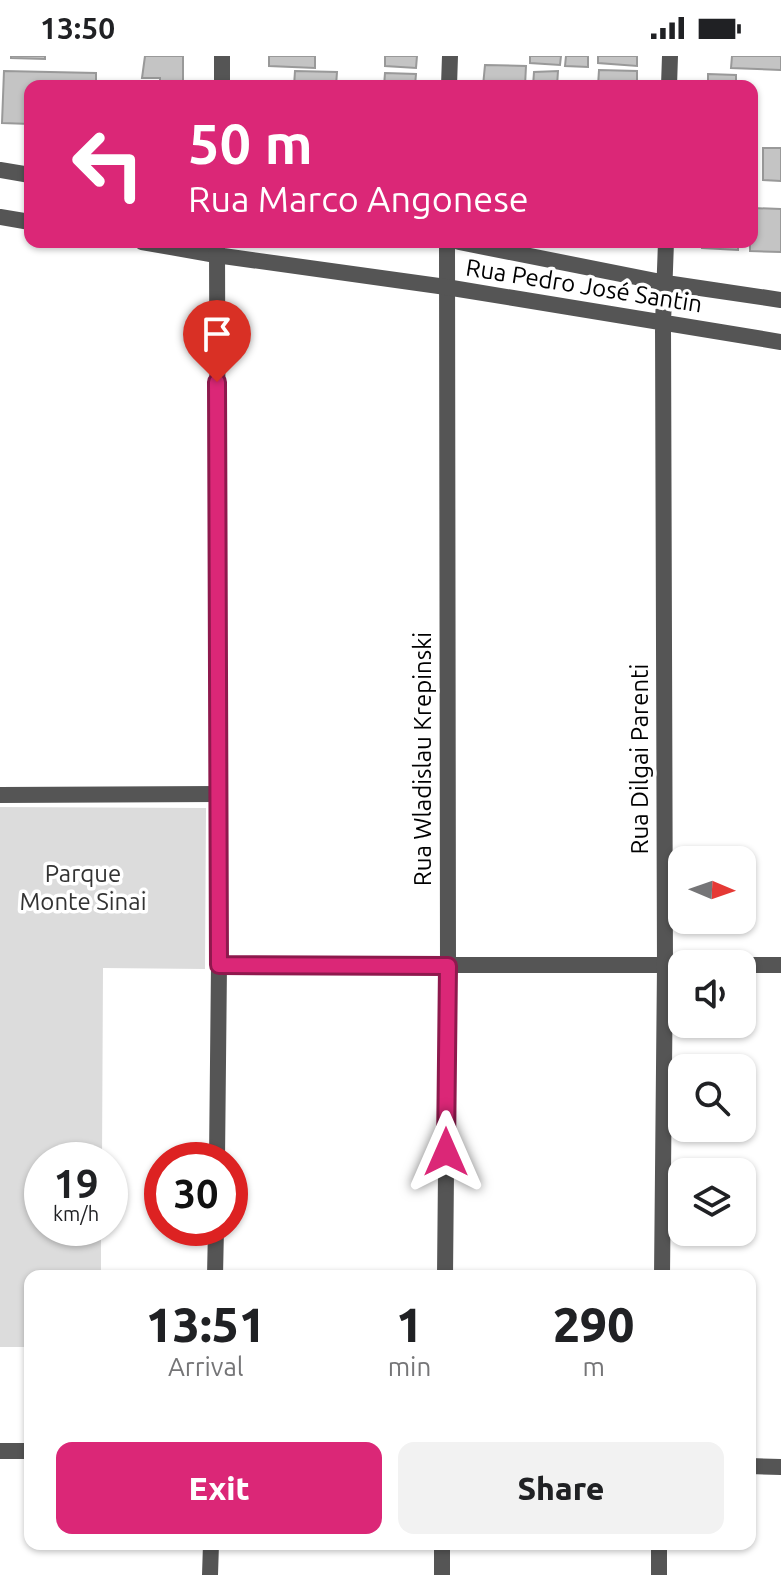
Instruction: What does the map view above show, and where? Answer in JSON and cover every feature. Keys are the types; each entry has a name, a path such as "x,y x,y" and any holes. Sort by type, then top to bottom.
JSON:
{"street":[{"path":"222,56 222,80"},
{"path":"449,80 450,56"},
{"path":"669,80 670,56"},
{"path":"0,170 24,174"},
{"path":"0,217 24,221"},
{"path":"216,248 217,1142"},
{"name":"Rua Pedro José Santin","path":"216,248 781,342"},
{"name":"Rua Wladislau Krepinski","path":"445,1270 448,966 447,248"},
{"name":"Rua Pedro José Santin","path":"489,248 666,283 781,300"},
{"name":"Rua Dilgai Parenti","path":"666,248 663,324 673,950"},
{"path":"0,795 219,794"},
{"path":"219,965 668,965"},
{"path":"756,965 781,965"},
{"name":"Rua Dilgai Parenti","path":"662,1270 670,1038"},
{"path":"215,1270 216,1246"},
{"path":"0,1451 24,1451"},
{"path":"756,1466 781,1467"},
{"path":"210,1575 211,1550"},
{"path":"442,1550 442,1575"},
{"path":"659,1550 659,1575"}],"green space":[{"name":"Parque Monte Sinai","path":"0,807 206,808 205,969 103,968 102,1142 24,1142 24,1246 101,1246 101,1270 24,1270 24,1347 0,1347"}],"building":[{"path":"45,56 45,59 11,58"},
{"path":"145,56 183,56 183,80 142,78"},
{"path":"269,56 315,56 315,68 269,66"},
{"path":"385,56 417,56 416,68 385,66"},
{"path":"530,56 561,56 560,65 530,63"},
{"path":"566,56 588,56 588,67 565,66"},
{"path":"598,56 637,56 637,66 598,63"},
{"path":"732,56 781,56 781,70 731,68"},
{"path":"485,65 526,66 525,80 484,80"},
{"path":"599,70 637,71 637,80 598,80"},
{"path":"4,71 96,73 96,80 24,80 24,124 2,123"},
{"path":"295,71 337,72 336,80 294,80"},
{"path":"558,71 557,80 533,80 534,72"},
{"path":"385,73 416,74 416,80 384,80"},
{"path":"708,74 736,75 736,80 708,80"},
{"path":"763,148 781,148 781,181 763,180"},
{"path":"758,208 781,209 781,252 750,251 750,248 758,248"}],"route":[{"path":"217,382 219,965 448,966 446,1152"}]}
